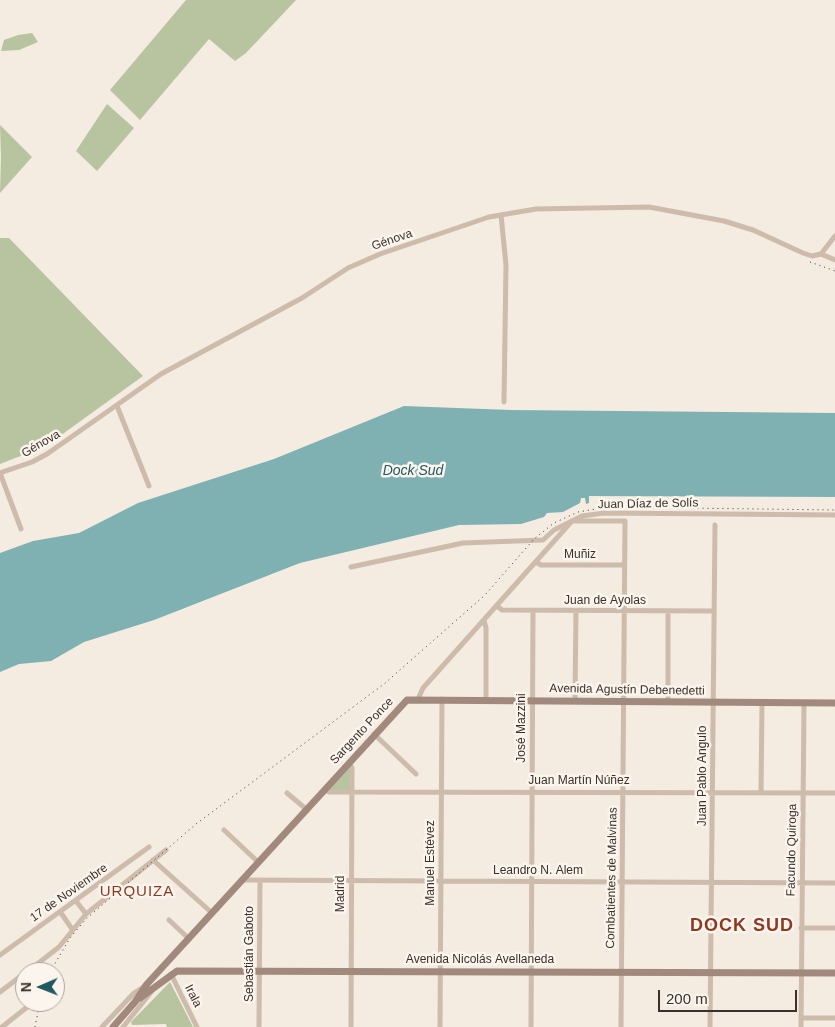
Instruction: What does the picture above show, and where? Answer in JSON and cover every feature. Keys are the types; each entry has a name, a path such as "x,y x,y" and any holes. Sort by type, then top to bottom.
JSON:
{"main road":[{"name":"Avenida Agustín Debenedetti","path":"418,699 835,703"},
{"name":"Sargento Ponce","path":"135,1002 147,984 188,938 400,705 407,700 418,699"},
{"path":"112,1027 135,1002 174,972 169,960"},
{"name":"Avenida Nicolás Avellaneda","path":"174,972 835,973"}],"street":[{"name":"Génova","path":"0,473 40,458 169,369 302,298 354,264 501,215 536,209 649,207 724,221 753,230 802,253 812,256 821,254 835,260"},
{"path":"501,215 506,265 504,402"},
{"path":"821,254 835,236"},
{"path":"117,406 149,486"},
{"path":"0,473 21,529"},
{"name":"Juan Díaz de Solís","path":"351,567 463,543 543,540 554,530 582,516 604,513 835,515"},
{"name":"Combatientes de Malvinas","path":"573,521 624,519 621,1027"},
{"path":"418,699 423,688 573,521"},
{"name":"Juan Pablo Angulo","path":"710,1027 715,525"},
{"name":"Muñiz","path":"536,562 541,564 624,565"},
{"name":"Juan de Ayolas","path":"496,606 502,610 714,611"},
{"name":"José Mazzini","path":"532,1027 533,610"},
{"path":"575,700 576,611"},
{"path":"668,611 668,702"},
{"path":"484,620 486,628 486,700"},
{"name":"Manuel Estévez","path":"440,1027 442,699"},
{"path":"761,793 762,702"},
{"name":"Facundo Quiroga","path":"801,1027 804,703"},
{"path":"374,734 416,774"},
{"name":"Madrid","path":"349,762 352,768 350,1027"},
{"name":"Juan Martín Núñez","path":"323,789 329,792 441,790 835,793"},
{"path":"287,793 306,809"},
{"path":"224,830 258,862"},
{"name":"17 de Noviembre","path":"0,955 149,847"},
{"path":"40,962 59,947 86,914 166,850"},
{"path":"153,860 212,913"},
{"name":"Leandro N. Alem","path":"241,880 835,883"},
{"name":"Sebastián Gaboto","path":"260,881 260,1027"},
{"path":"76,900 86,914"},
{"path":"60,913 72,929"},
{"path":"169,920 188,938"},
{"path":"801,928 835,928"},
{"name":"Irala","path":"174,972 197,1027"},
{"path":"0,992 15,981"},
{"path":"102,1027 134,993 147,984"},
{"path":"123,1027 156,986"},
{"path":"2,1027 21,1012"},
{"path":"801,1018 835,1018"}],"green space":[{"path":"186,0 296,0 246,53 235,61 209,39 140,120 110,90"},
{"path":"32,33 38,42 19,50 1,51 4,40"},
{"path":"107,104 134,128 97,171 76,151"},
{"path":"0,125 32,157 0,193 1,157"},
{"path":"0,238 9,238 143,376 46,446 0,464"},
{"path":"351,766 352,791 327,791"},
{"path":"170,982 193,1027 167,1027 166,1024 132,1025 131,1022"}],"water":[{"name":"Dock Sud","path":"404,406 510,410 835,413 835,497 589,496 589,503 586,504 585,498 581,498 580,503 563,512 547,513 544,517 521,524 459,525 300,563 154,620 84,642 51,661 19,664 0,672 0,553 33,541 79,533 138,503 274,459"}],"railway":[{"path":"810,262 835,271"},
{"path":"56,962 70,938 86,919 196,824 384,684 485,595 534,539 554,523 578,512 608,507 835,510"},
{"path":"35,1027 38,1012"}],"district":[{"name":"URQUIZA","path":"137,892"},
{"name":"DOCK SUD","path":"742,926"}]}
